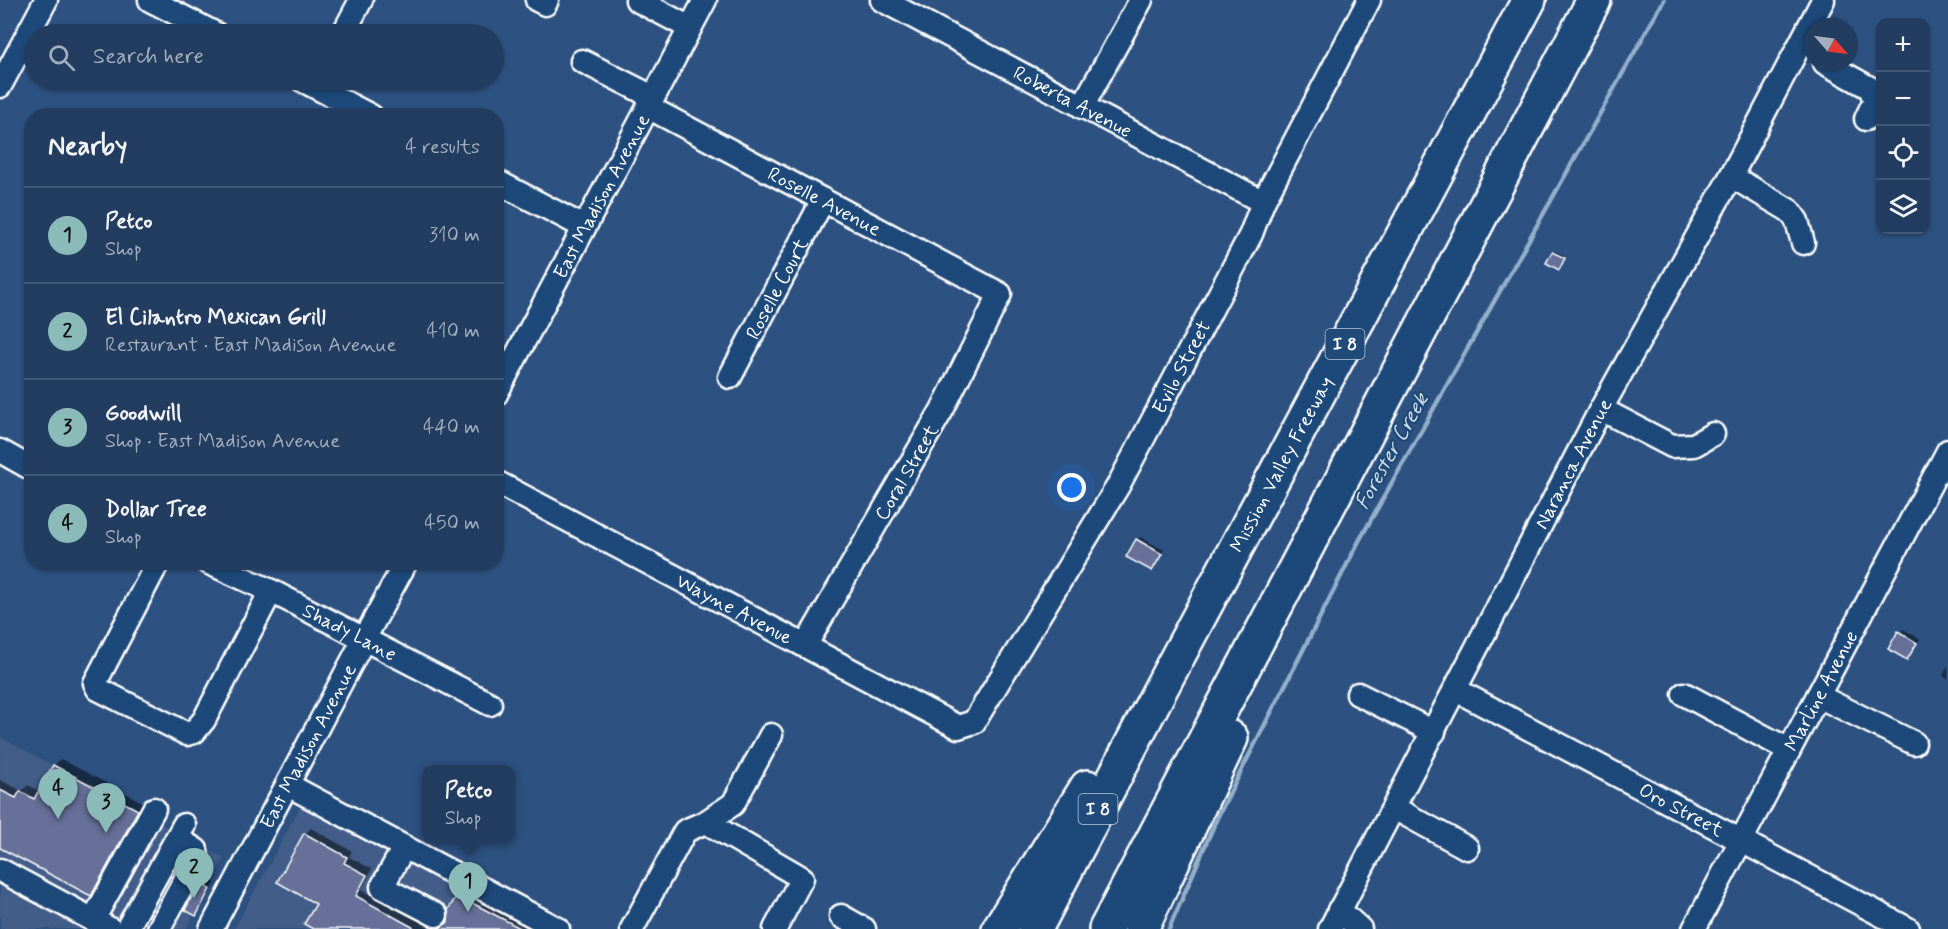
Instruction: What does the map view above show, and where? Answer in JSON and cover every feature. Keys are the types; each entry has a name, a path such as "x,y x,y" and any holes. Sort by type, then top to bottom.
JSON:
{"highway":[{"name":"Mission Valley Freeway","path":"1035,929 1161,688 1529,0"},
{"path":"1106,929 1594,0"},
{"path":"1141,929 1229,741 1315,532"},
{"path":"999,929 1122,730 1161,688"}],"street":[{"path":"33,24 46,0"},
{"path":"150,0 197,24"},
{"path":"348,24 361,0"},
{"path":"537,0 545,4 547,0"},
{"path":"637,0 690,28"},
{"name":"East Madison Avenue","path":"504,379 705,0"},
{"name":"Roberta Avenue","path":"882,0 1263,202"},
{"path":"1082,107 1141,0"},
{"name":"Evilo Street","path":"974,722 1118,486 1251,234 1263,202 1370,0"},
{"name":"Naranca Avenue","path":"1817,18 1823,0"},
{"path":"0,86 24,41"},
{"name":"Naranca Avenue","path":"1335,920 1601,409 1731,176 1804,54"},
{"name":"Roselle Avenue","path":"582,61 823,200 1000,294"},
{"path":"1841,72 1870,88 1875,100 1866,119"},
{"path":"326,90 357,108"},
{"path":"1731,176 1790,211 1797,220 1803,243"},
{"path":"504,185 584,227"},
{"name":"Roselle Court","path":"730,377 823,200"},
{"name":"Coral Street","path":"805,646 942,410 1000,294"},
{"path":"1601,409 1672,446 1694,445 1713,434"},
{"path":"0,451 24,464"},
{"name":"Marline Avenue","path":"1694,929 1948,451"},
{"name":"Wayne Avenue","path":"504,486 958,727 974,722"},
{"path":"154,570 94,683 98,689 187,735 194,732 204,720 271,591"},
{"name":"Shady Lane","path":"225,570 271,591 490,704"},
{"name":"East Madison Avenue","path":"211,929 402,570"},
{"name":"Oro Street","path":"1455,690 1908,929"},
{"path":"1358,694 1434,732"},
{"path":"1684,694 1789,750"},
{"path":"1818,696 1914,743"},
{"path":"632,929 685,831 706,822 733,804 771,735"},
{"path":"288,785 558,929"},
{"path":"1394,808 1467,848"},
{"path":"0,870 91,923 154,809"},
{"path":"706,822 802,878 775,929"},
{"path":"127,929 180,831 196,850 197,858 159,929"},
{"path":"404,847 382,887 436,915"},
{"path":"841,916 864,929"},
{"path":"1335,920 1360,929"}],"shaded area":[{"path":"0,737 224,858 186,929 0,929"},
{"path":"310,789 573,929 234,929"}],"building":[{"path":"1552,252 1565,258 1559,270 1546,263"},
{"path":"1136,539 1162,554 1152,571 1126,557"},
{"path":"1898,631 1917,643 1907,660 1888,649"},
{"path":"53,765 138,810 91,896 0,848 0,790 16,798 20,791 34,799"},
{"path":"304,833 347,857 344,863 367,875 356,896 416,929 313,929 304,924 316,904 277,882"},
{"path":"199,883 210,889 196,916 185,910"},
{"path":"457,895 522,929 438,929 448,922 448,910"}],"waterway":[{"name":"Forester Creek","path":"1169,929 1217,818 1359,541 1664,0"}],"place":[{"name":"Dollar Tree","path":"58,819"},
{"name":"Goodwill","path":"106,833"},
{"name":"El Cilantro Mexican Grill","path":"194,898"},
{"name":"Petco","path":"468,912"}]}
